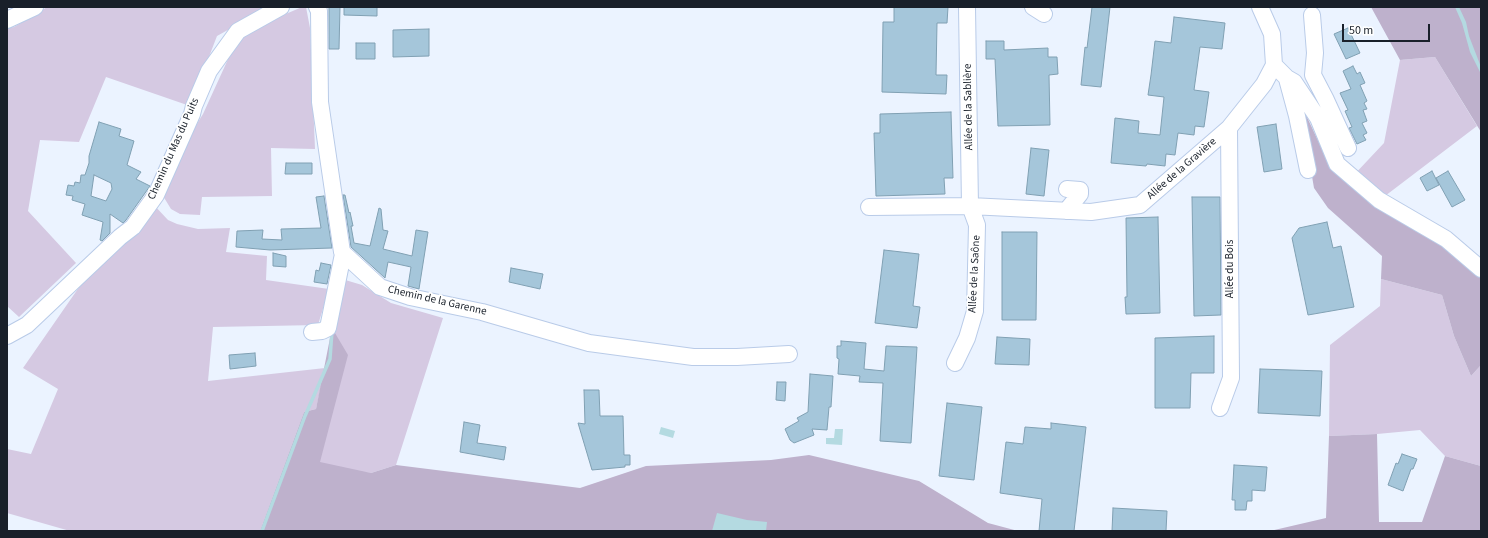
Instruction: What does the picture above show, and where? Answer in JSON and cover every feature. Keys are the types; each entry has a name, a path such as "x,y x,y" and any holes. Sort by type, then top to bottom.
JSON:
{"street":[{"path":"7,20 35,7"},
{"name":"Chemin du Mas du Puits","path":"7,336 27,325 133,227 156,196 209,70 238,30 281,7"},
{"path":"312,332 322,331 328,328 343,254 320,102 319,11 317,7"},
{"name":"Allée de la Sablière","path":"967,7 970,206"},
{"path":"1260,7 1272,34 1274,65 1290,80 1318,118 1337,164 1379,200 1446,239 1481,269"},
{"path":"1312,15 1315,40 1313,75 1348,148"},
{"name":"Allée de la Gravière","path":"970,206 1091,212 1140,205 1229,128 1264,84 1274,65"},
{"path":"1290,80 1313,75"},
{"path":"1290,80 1308,170"},
{"name":"Allée du Bois","path":"1220,408 1231,378 1229,128"},
{"path":"1066,211 1080,194 1080,190 1067,189"},
{"path":"869,207 970,206"},
{"name":"Allée de la Saône","path":"955,363 967,338 975,310 977,225 970,206"},
{"name":"Chemin de la Garenne","path":"343,254 380,287 410,296 482,312 590,343 693,357 737,357 789,354"}],"shaded area":[{"path":"47,7 269,7 217,36 190,106 106,77 79,142 40,140 28,211 76,263 19,317 7,306 7,28 14,27"},
{"path":"302,7 306,7 310,28 315,149 271,148 272,196 202,197 200,215 180,214 171,209 160,191 185,143 203,114 235,44 258,26"},
{"path":"1371,7 1481,7 1481,132 1435,57 1400,60"},
{"path":"1455,7 1459,7 1466,22 1469,36 1481,67 1481,74 1470,52 1462,23"},
{"path":"1435,57 1477,126 1385,196 1352,177 1384,143 1400,60"},
{"path":"1299,100 1330,166 1481,269 1481,365 1471,376 1454,336 1442,295 1381,279 1382,256 1328,208 1314,188"},
{"path":"153,204 168,220 177,224 198,229 230,228 226,252 267,256 266,280 329,289 318,325 213,327 208,381 325,368 316,409 304,412 260,531 70,531 7,513 7,449 31,454 58,389 23,368 91,270"},
{"path":"342,279 362,285 391,303 443,318 396,465 371,473 318,469 332,328"},
{"path":"1381,279 1442,295 1454,336 1471,376 1481,365 1481,466 1445,456 1420,430 1329,436 1330,345 1380,306"},
{"path":"332,328 348,355 320,462 371,473 396,465 580,488 646,466 771,460 809,455 919,481 988,523 1018,531 260,531 304,412 316,409"},
{"path":"661,427 675,431 673,438 659,434"},
{"path":"835,429 843,429 842,445 826,444 826,438 834,438"},
{"path":"1377,434 1379,522 1422,522 1445,456 1481,466 1481,531 1270,531 1326,518 1329,436"},
{"path":"717,513 747,520 767,522 766,531 712,531"}],"building":[{"path":"329,7 340,7 339,49 329,49"},
{"path":"344,7 377,7 377,16 344,15"},
{"path":"894,7 948,7 947,23 937,23 936,75 947,75 946,94 882,92 883,22 894,22"},
{"path":"1092,7 1110,7 1101,87 1081,85 1085,47 1087,48"},
{"path":"1174,17 1225,23 1222,49 1200,47 1194,90 1209,92 1204,127 1195,126 1194,135 1178,133 1175,155 1166,154 1165,166 1111,163 1115,118 1139,121 1138,133 1160,135 1164,97 1148,95 1155,41 1171,43"},
{"path":"1348,28 1360,53 1346,59 1334,34"},
{"path":"429,29 429,56 393,57 393,30"},
{"path":"986,41 1004,41 1004,50 1048,48 1048,57 1057,57 1058,74 1049,75 1050,125 998,126 995,59 986,59"},
{"path":"356,43 375,43 375,59 356,59"},
{"path":"1353,66 1357,74 1360,72 1365,83 1360,85 1367,101 1364,103 1367,109 1363,110 1367,121 1362,123 1367,133 1363,135 1366,140 1357,144 1349,128 1352,127 1345,111 1348,110 1340,93 1351,89 1343,71"},
{"path":"951,112 953,178 944,178 945,194 876,196 874,133 880,133 880,114"},
{"path":"99,122 121,129 119,136 134,141 127,165 141,172 136,179 150,186 123,223 110,214 110,233 102,241 100,240 103,222 82,215 85,204 72,200 73,196 66,195 68,185 74,186 75,182 80,183 81,175 85,175 89,163 89,156","holes":["94,175 111,183 112,189 106,201 91,196"]},
{"path":"1276,124 1282,169 1264,172 1257,127"},
{"path":"1031,148 1049,150 1044,196 1026,194"},
{"path":"286,163 312,163 312,174 285,174"},
{"path":"1432,171 1439,185 1427,191 1420,178"},
{"path":"1448,171 1465,200 1452,207 1436,178"},
{"path":"343,195 345,195 349,213 350,212 354,243 370,246 379,208 381,209 383,230 388,231 383,249 412,256 416,230 428,232 419,289 408,286 411,267 388,262 385,278 351,247"},
{"path":"324,196 332,248 270,250 236,247 237,231 263,230 262,239 282,240 281,229 321,228 316,197"},
{"path":"1192,197 1220,197 1221,315 1194,316"},
{"path":"1158,217 1160,313 1126,314 1126,218"},
{"path":"1327,222 1333,248 1341,246 1354,307 1308,315 1292,238 1299,228"},
{"path":"1002,232 1037,232 1036,320 1002,320"},
{"path":"884,250 919,254 913,306 920,307 917,328 875,323"},
{"path":"273,253 286,256 286,267 273,266"},
{"path":"321,263 331,265 327,284 314,282 316,270 319,271"},
{"path":"511,268 543,274 540,289 509,282"},
{"path":"1214,336 1214,373 1191,373 1190,408 1155,408 1155,338"},
{"path":"997,337 1030,339 1029,365 995,364"},
{"path":"841,341 866,343 864,369 884,371 886,346 917,347 911,443 880,441 883,383 859,382 860,376 838,374 839,359 837,358 837,346 841,346"},
{"path":"255,353 256,366 230,369 229,355"},
{"path":"1260,369 1322,371 1320,416 1258,413"},
{"path":"810,374 833,376 831,407 829,407 827,430 812,429 814,435 794,443 790,440 785,429 799,421 797,418 808,412"},
{"path":"777,382 786,382 785,401 776,400"},
{"path":"584,390 599,390 600,416 623,416 624,455 630,455 630,465 625,465 625,467 592,470 578,423 585,424"},
{"path":"947,403 982,407 974,480 939,476"},
{"path":"464,422 480,425 477,443 506,447 504,460 460,452"},
{"path":"1051,423 1086,427 1074,531 1039,531 1042,499 1000,493 1006,442 1023,444 1025,427 1051,429"},
{"path":"1402,454 1417,459 1413,469 1411,469 1403,491 1388,485 1396,463 1398,464"},
{"path":"1234,465 1267,467 1265,491 1252,490 1252,501 1247,501 1246,510 1235,510 1235,500 1232,500"},
{"path":"1113,508 1167,511 1166,531 1112,531"}],"waterway":[{"path":"262,531 305,416 330,359 332,331"}]}
